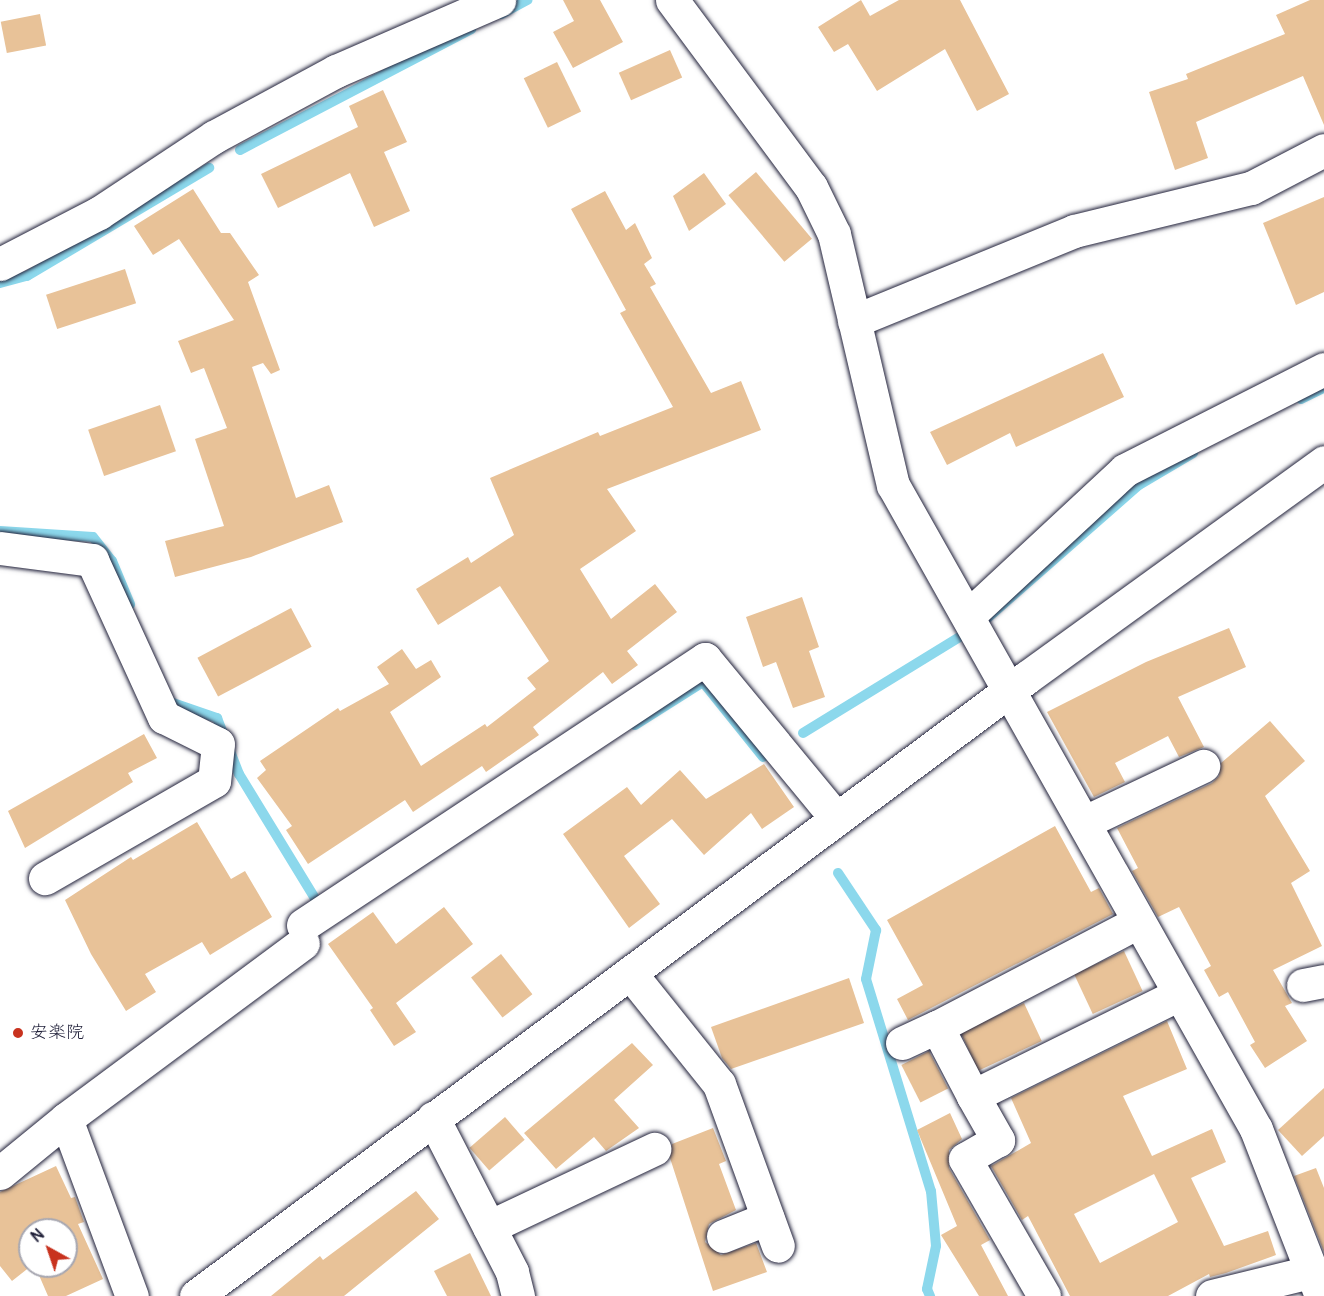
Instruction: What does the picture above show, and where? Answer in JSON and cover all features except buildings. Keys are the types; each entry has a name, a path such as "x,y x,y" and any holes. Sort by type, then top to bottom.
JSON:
{"street":[{"path":"0,264 99,213 214,137 336,71 499,0"},
{"path":"672,0 811,187 834,234 893,485 1085,822 1177,995 1256,1129 1319,1285 1212,1296"},
{"path":"854,321 1074,231 1251,188 1324,150"},
{"path":"973,625 1125,470 1324,369"},
{"path":"196,1296 1011,690 1324,462"},
{"path":"0,548 92,560 164,717 218,744 214,781 45,878"},
{"path":"0,1173 315,923 705,659 837,819"},
{"path":"1085,822 1203,766"},
{"path":"902,1043 1138,922"},
{"path":"630,973 719,1084 773,1232 723,1236"},
{"path":"973,1096 1177,995"},
{"path":"937,1027 998,1140 965,1159 1044,1296"},
{"path":"66,1119 132,1296"},
{"path":"433,1119 512,1272 518,1296"},
{"path":"489,1227 654,1149"}],"waterway":[{"path":"501,14 527,0"},
{"path":"240,150 471,29"},
{"path":"0,283 27,276 209,168"},
{"path":"1301,399 1324,388"},
{"path":"984,621 1139,485 1193,453"},
{"path":"0,531 93,537 112,561 130,604"},
{"path":"803,733 971,630"},
{"path":"635,725 703,682 763,757"},
{"path":"167,696 170,702 217,718 239,774 322,910"},
{"path":"838,873 876,930 866,979 931,1191 936,1246 927,1289 930,1296"}],"place":[{"name":"安楽院","path":"18,1033"}]}
